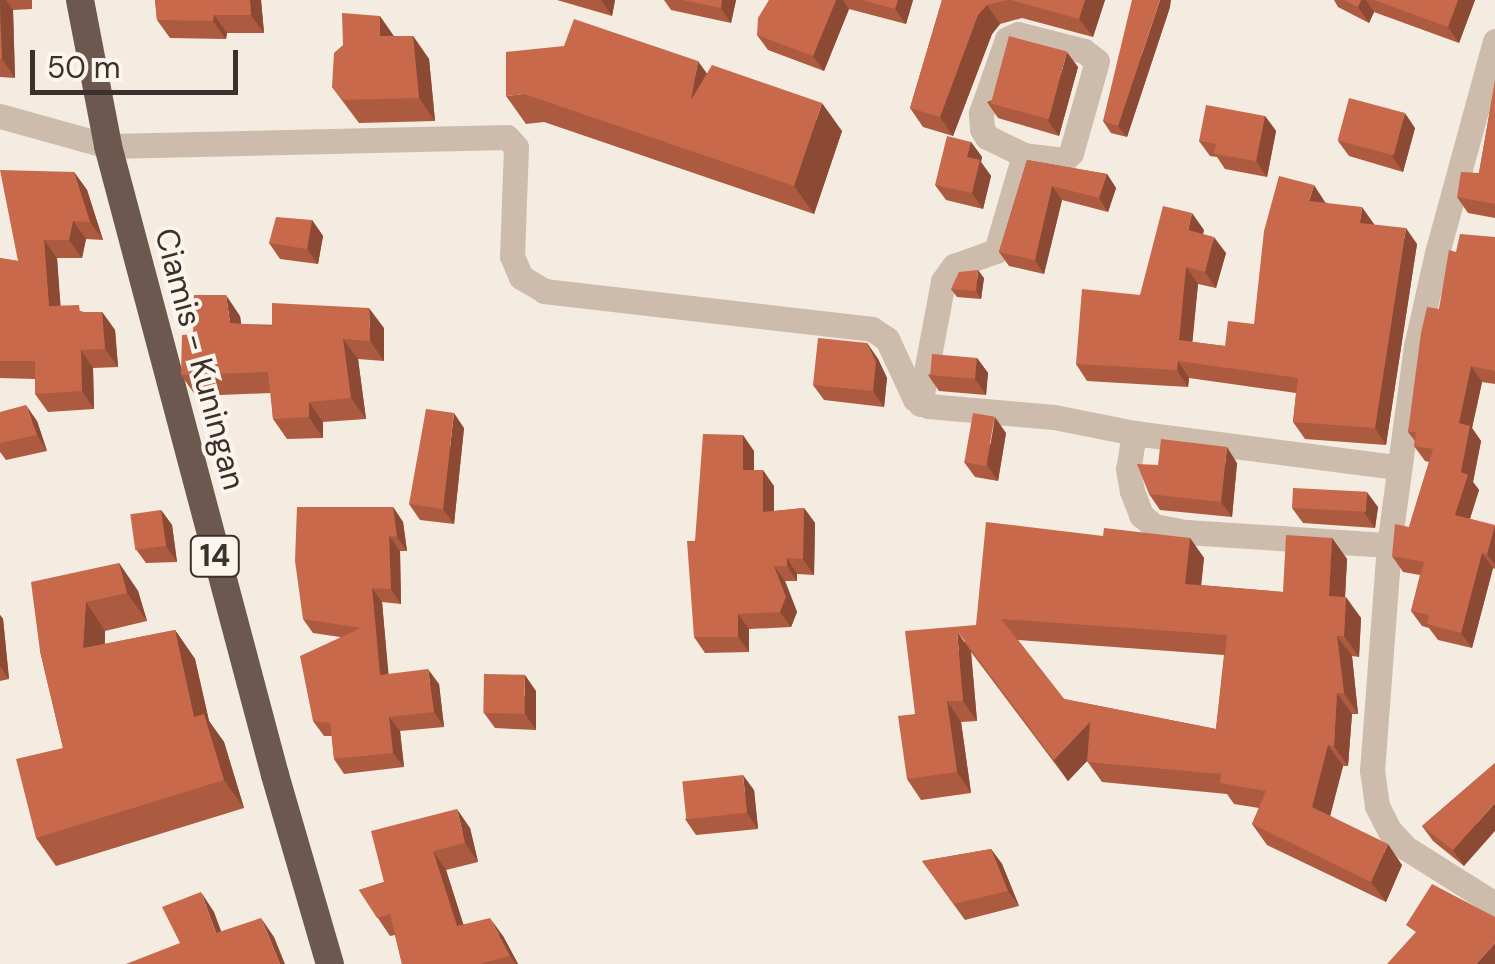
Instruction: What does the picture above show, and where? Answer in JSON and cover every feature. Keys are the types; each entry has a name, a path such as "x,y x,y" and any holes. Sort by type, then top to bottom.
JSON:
{"highway":[{"name":"Ciamis - Kuningan","path":"80,0 108,146 274,775 330,964"}],"street":[{"path":"1018,34 1084,51 1096,58 1098,66 1067,157 1056,162 1024,156 987,138 980,121 1007,39 1018,34"},
{"path":"1495,41 1430,282 1397,467 1372,770 1377,806 1390,831 1406,848 1495,904"},
{"path":"0,116 108,146 507,137 516,147 512,256 520,278 531,286 559,295 872,329 887,339 920,404"},
{"path":"920,404 943,281 954,266 996,251 1024,156"},
{"path":"920,404 1054,417 1134,433 1397,467"},
{"path":"1134,433 1128,470 1132,491 1141,515 1154,526 1186,532 1389,545"}],"building":[{"path":"155,0 250,0 251,15 214,15 213,21 157,20"},
{"path":"682,0 722,0 721,8"},
{"path":"769,0 836,0 813,56 757,35 758,18"},
{"path":"862,0 898,0 895,9"},
{"path":"942,0 1007,0 987,5 978,15 940,117 910,108"},
{"path":"1011,0 1085,0 1079,19"},
{"path":"1132,0 1160,0 1118,126 1103,121"},
{"path":"1374,0 1458,0 1448,27"},
{"path":"342,13 380,16 380,36 413,36 419,98 343,100 332,87 334,53 343,45"},
{"path":"574,19 698,61 691,100 712,65 822,103 794,186 524,94 506,96 506,52 564,46"},
{"path":"1009,36 1067,52 1049,119 991,104"},
{"path":"1495,81 1495,204 1457,197 1461,172 1479,173"},
{"path":"1349,98 1405,113 1394,156 1338,141"},
{"path":"1206,105 1265,116 1256,161 1214,154 1216,144 1199,141"},
{"path":"947,136 971,142 967,157 980,160 972,193 935,185"},
{"path":"1027,160 1107,174 1099,198 1052,186 1035,260 999,252"},
{"path":"0,170 74,172 90,222 73,221 69,240 44,240 49,306 79,305 80,312 102,312 105,349 81,350 82,391 35,394 35,361 0,361 0,258 18,261"},
{"path":"1279,176 1314,185 1309,201 1362,207 1360,223 1406,228 1375,428 1293,422 1298,378 1178,361 1177,370 1076,364 1082,289 1140,295 1163,206 1192,213 1188,230 1214,237 1205,272 1186,267 1179,340 1225,346 1228,321 1254,324 1264,231"},
{"path":"276,217 312,220 307,249 269,243"},
{"path":"1460,234 1495,237 1495,371 1471,366 1459,423 1470,426 1461,472 1468,475 1455,515 1495,525 1487,554 1482,553 1461,633 1427,624 1429,615 1411,611 1424,562 1392,556 1395,524 1409,527 1433,449 1414,446 1416,432 1408,432 1427,307 1439,309 1449,250 1456,252"},
{"path":"978,270 976,291 951,289 959,272"},
{"path":"194,295 226,295 230,323 272,326 272,303 369,308 370,341 343,339 351,398 309,402 309,417 273,419 268,372 181,375 182,335 193,334"},
{"path":"818,338 867,343 876,362 873,391 813,385"},
{"path":"932,354 977,358 975,379 930,375"},
{"path":"26,405 37,435 0,443 0,412"},
{"path":"426,409 454,413 443,509 409,504"},
{"path":"973,413 995,417 986,466 964,462"},
{"path":"703,434 743,435 743,470 763,470 763,512 804,508 803,559 787,558 787,566 774,566 786,597 780,612 738,614 738,637 694,637 687,541 695,541"},
{"path":"1161,439 1227,447 1221,502 1149,494 1137,464 1158,465"},
{"path":"1293,488 1367,492 1366,512 1292,508"},
{"path":"297,507 393,507 397,537 389,536 391,589 372,588 380,675 428,669 434,712 389,717 393,753 334,759 330,723 313,721 300,656 361,628 303,619 295,561"},
{"path":"161,510 166,546 135,550 130,514"},
{"path":"986,522 1103,536 1104,528 1190,538 1185,584 1283,592 1286,535 1332,538 1329,596 1346,597 1344,636 1337,636 1344,693 1337,693 1334,746 1328,745 1312,807 1388,844 1371,882 1252,824 1266,791 1220,783 1221,774 1087,762 1090,722 1054,760 957,631 963,701 947,701 957,772 907,779 898,716 915,714 905,631 976,625","holes":["1001,619 1227,635 1216,729 1064,699"]},
{"path":"119,563 127,593 86,602 83,648 175,630 194,717 204,714 224,780 36,838 16,759 63,748 40,651 31,582"},
{"path":"484,674 525,675 524,714 483,713"},
{"path":"1495,763 1495,803 1453,850 1422,826"},
{"path":"743,775 747,813 686,819 682,781"},
{"path":"457,809 465,843 433,851 457,926 490,918 510,956 479,964 402,964 390,914 377,918 359,890 384,882 371,831"},
{"path":"991,849 1008,891 954,904 922,861"},
{"path":"1432,884 1495,917 1495,943 1476,964 1387,964 1416,932 1406,925"},
{"path":"201,892 216,933 261,918 280,964 126,964 180,943 162,907"}]}
